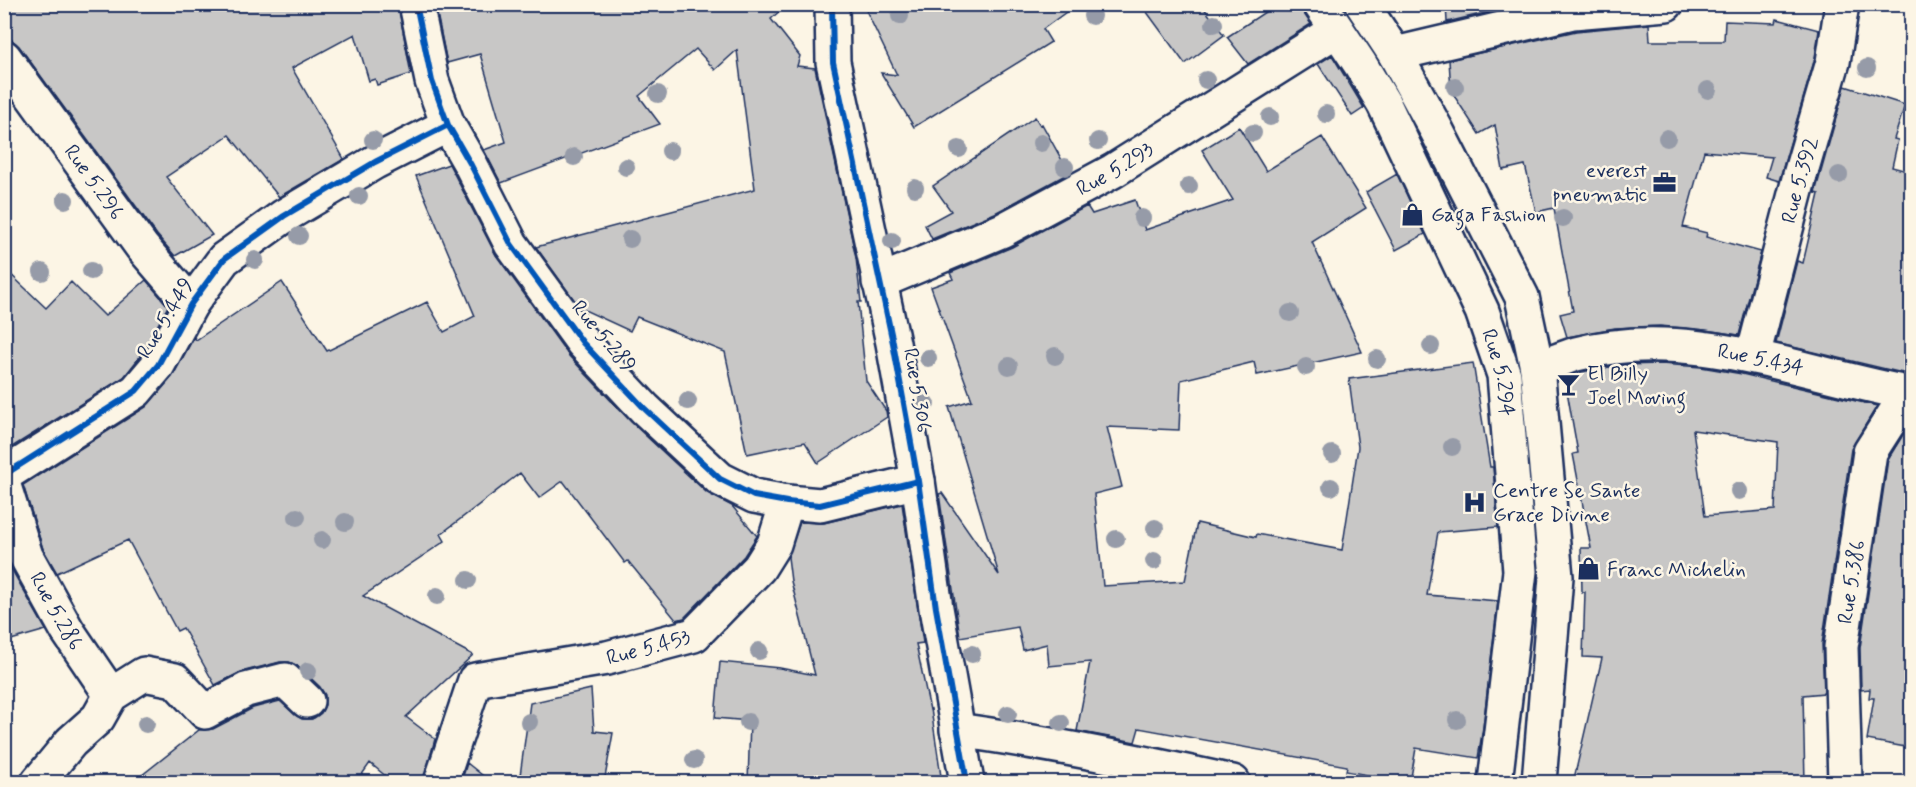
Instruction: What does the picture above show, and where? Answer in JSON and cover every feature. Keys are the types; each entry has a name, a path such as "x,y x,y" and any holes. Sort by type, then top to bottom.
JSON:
{"street":[{"name":"Rue 5.289","path":"416,4 432,81 448,125 511,244 583,343 645,409 720,479 754,496 820,505 918,481"},
{"name":"Rue 5.306","path":"832,4 833,62 918,481 967,783"},
{"name":"Rue 5.294","path":"1362,4 1395,54 1436,129 1522,297 1538,368 1556,577 1539,783"},
{"path":"1395,54 1573,12 1666,4"},
{"name":"Rue 5.392","path":"1753,356 1800,175 1833,62 1842,4"},
{"name":"Rue 5.293","path":"879,282 1003,230 1113,171 1328,17"},
{"name":"Rue 5.294","path":"1328,17 1384,104 1482,311 1504,375 1520,571 1495,783"},
{"name":"Rue 5.296","path":"4,57 142,248 191,304"},
{"name":"Rue 5.449","path":"4,475 136,391 158,365 191,304 224,259 276,222 375,162 448,125"},
{"name":"Rue 5.434","path":"1538,368 1576,354 1623,346 1676,346 1753,356 1909,394"},
{"name":"Rue 5.386","path":"1845,783 1841,647 1870,452 1909,394"},
{"name":"Rue 5.286","path":"4,486 26,556 67,630 111,695"},
{"name":"Rue 5.453","path":"441,783 476,681 607,658 694,635 759,568 774,544 787,502"},
{"path":"38,783 71,742 98,718 111,695 144,674 175,680 205,712 246,690 285,680 307,701"},
{"path":"957,730 1134,760 1233,783"}],"building":[{"path":"4,4 398,4 411,74 377,85 375,79 369,81 355,34 292,68 344,159 279,197 229,135 166,177 212,235 175,256 157,235 19,46 12,40 4,39"},
{"path":"435,4 787,4 771,19 800,56 797,66 815,68 856,258 866,381 886,411 887,417 818,463 805,442 747,454 725,352 637,317 630,331 580,308 536,247 755,189 737,50 715,70 696,49 639,96 660,124 501,183 484,150 506,142 480,54 447,63"},
{"path":"863,4 1077,4 1043,29 1051,42 914,127 881,73 897,75"},
{"path":"1141,4 1201,4 1224,35 1185,64"},
{"path":"1277,4 1301,4 1311,24 1248,64 1227,37"},
{"path":"1446,4 1523,4 1447,22"},
{"path":"1777,19 1819,30 1815,58 1779,181 1766,177 1772,157 1704,151 1683,227 1707,233 1706,237 1761,252 1739,335 1660,326 1615,328 1567,337 1560,314 1573,311 1554,208 1536,212 1525,165 1503,170 1495,125 1479,134 1451,91 1449,60 1576,31 1649,24 1650,41 1724,41 1725,21 1776,23"},
{"path":"1332,55 1364,108 1352,116 1318,64"},
{"path":"1845,86 1905,105 1894,139 1898,140 1892,167 1911,172 1911,375 1776,343 1797,261 1803,263 1819,194 1815,193"},
{"path":"1035,117 1040,125 1042,124 1069,173 995,213 932,239 925,225 951,211 933,186"},
{"path":"1239,127 1266,171 1322,137 1366,208 1312,242 1362,352 1257,375 1254,362 1181,380 1179,430 1107,427 1122,487 1094,494 1103,586 1185,581 1197,523 1256,537 1257,534 1342,550 1358,447 1349,379 1473,363 1490,467 1493,467 1498,527 1438,532 1427,595 1498,601 1483,727 1478,758 1416,748 1410,783 1346,771 1347,766 1139,728 1135,742 1077,731 1090,662 1049,666 1047,644 1023,650 1018,627 960,637 939,494 942,493 999,575 949,407 972,400 931,287 953,279 950,273 1012,247 1087,206 1092,214 1135,200 1145,230 1233,200 1202,150"},
{"path":"449,164 496,255 569,356 631,422 707,493 732,506 757,536 744,556 684,618 676,620 628,561 625,563 563,481 539,498 520,473 441,534 445,541 363,596 473,655 406,717 435,739 423,783 394,783 370,763 356,783 132,783 199,730 213,729 253,708 280,701 302,719 312,719 321,713 325,705 325,695 298,666 289,662 280,662 241,672 215,685 183,628 177,631 128,540 57,573 43,549 23,485 146,407 172,377 194,337 196,340 282,282 327,351 427,302 444,332 475,316 416,176"},
{"path":"1397,174 1425,234 1396,250 1366,192"},
{"path":"4,268 46,308 71,282 105,316 146,280 168,306 142,354 124,377 4,452"},
{"path":"1661,364 1701,367 1742,374 1877,406 1851,449 1822,644 1824,693 1803,695 1805,783 1573,783 1602,658 1583,657 1585,592 1582,592 1581,548 1591,548 1573,454 1578,453 1565,380 1580,378 1578,373 1581,372 1621,365","holes":["1693,430 1778,442 1775,510 1705,516"]},
{"path":"1911,422 1911,748 1867,740 1874,698 1869,698 1870,689 1861,690 1860,648 1888,459"},
{"path":"902,504 923,643 916,644 931,709 942,783 748,783 750,721 715,718 720,662 780,668 815,675 791,581 788,557 800,522 824,523"},
{"path":"4,550 9,565 46,630 4,642"},
{"path":"591,689 594,731 613,733 604,783 519,783 530,703"},
{"path":"467,763 492,783 461,783"}],"cycle path":[{"path":"416,4 432,81 448,125 511,244 583,343 645,409 720,479 754,496 820,505 918,481"},
{"path":"832,4 833,62 893,343 967,782"},
{"path":"4,475 136,391 158,365 191,304 224,259 284,216 375,162 448,125"}],"place":[{"name":"everest pneumatic","path":"1665,182"},
{"name":"Gaga Fashion","path":"1413,214"},
{"name":"El Billy Joel Moving","path":"1569,385"},
{"name":"Centre Se Sante Grace Divine","path":"1475,502"},
{"name":"Franc Michelin","path":"1589,569"}]}
